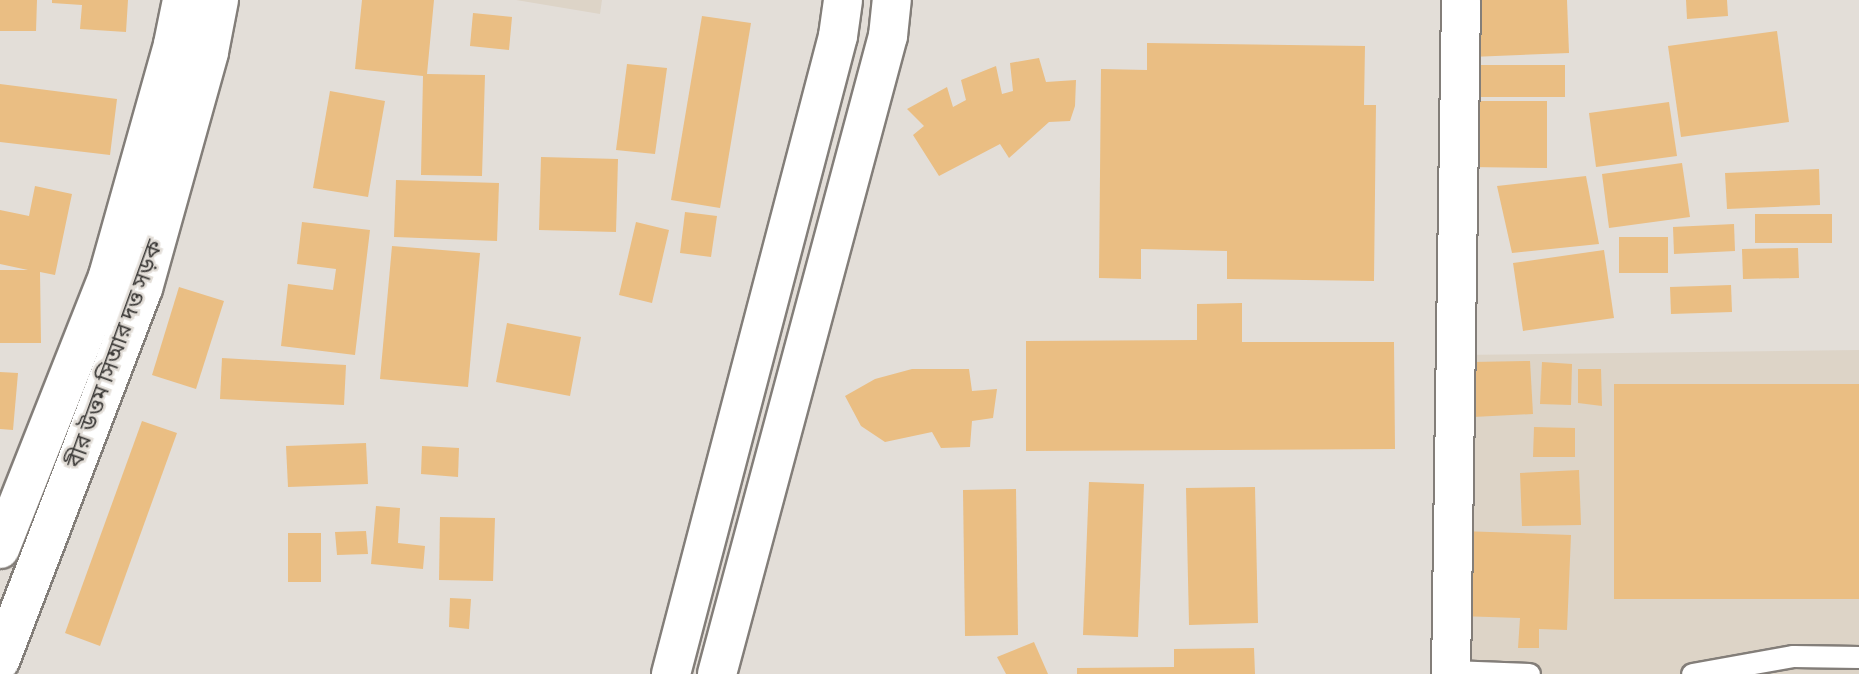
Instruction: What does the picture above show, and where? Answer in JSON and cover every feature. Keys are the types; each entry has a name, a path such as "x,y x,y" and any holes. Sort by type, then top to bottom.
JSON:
{"street":[{"path":"1,547 108,276 182,0"},
{"name":"বীর উত্তম সিআর দত্ত সড়ক","path":"0,661 144,289 209,52 219,0"},
{"path":"671,674 838,36 843,0"},
{"path":"717,674 888,36 892,0"},
{"path":"1451,673 1461,0"},
{"path":"817,117 863,129"},
{"path":"138,167 175,175"}],"lane":[{"path":"1692,674 1793,656 1859,657"},
{"path":"1451,673 1529,674"}],"shaded area":[{"path":"516,0 602,0 600,14"},
{"path":"1859,350 1859,674 1454,674 1456,355"}],"building":[{"path":"0,0 37,0 36,31 0,31"},
{"path":"52,0 128,0 126,32 80,29 82,5 52,3"},
{"path":"362,0 434,0 427,74 485,75 482,176 421,175 423,76 355,69"},
{"path":"1469,0 1567,0 1569,53 1471,57"},
{"path":"1686,0 1727,0 1728,16 1687,19"},
{"path":"473,13 512,17 509,50 470,46"},
{"path":"702,16 751,23 720,208 671,200"},
{"path":"1777,31 1789,122 1681,137 1668,46"},
{"path":"1147,43 1365,46 1364,105 1376,105 1374,281 1227,279 1227,251 1141,249 1141,279 1099,278 1101,69 1147,70"},
{"path":"1039,58 1046,82 1076,80 1075,106 1070,121 1049,122 1009,158 1000,144 939,176 913,135 924,126 907,109 947,87 953,107 966,100 961,80 996,66 1002,94 1013,91 1010,63"},
{"path":"627,64 667,68 655,154 616,150"},
{"path":"1473,65 1565,65 1565,97 1473,97"},
{"path":"0,84 117,99 110,155 0,142"},
{"path":"330,91 385,101 368,197 313,188"},
{"path":"1469,101 1547,101 1547,168 1469,167"},
{"path":"1669,102 1677,156 1596,167 1589,113"},
{"path":"541,157 618,159 616,232 539,230"},
{"path":"1682,163 1690,217 1609,228 1602,174"},
{"path":"1819,169 1820,205 1727,209 1725,173"},
{"path":"1586,176 1599,244 1512,253 1497,186"},
{"path":"396,180 499,183 497,241 394,237"},
{"path":"35,186 72,194 55,275 40,272 41,343 0,343 0,270 28,270 0,264 0,210 29,216"},
{"path":"685,212 717,216 711,257 680,253"},
{"path":"1755,214 1832,214 1832,243 1755,243"},
{"path":"302,222 370,230 355,355 281,346 288,284 333,290 336,269 297,264"},
{"path":"636,222 669,230 652,303 619,295"},
{"path":"1734,224 1735,251 1674,254 1673,227"},
{"path":"1619,237 1668,237 1668,273 1619,273"},
{"path":"392,246 480,253 468,387 380,379"},
{"path":"1798,248 1799,278 1743,279 1742,249"},
{"path":"1604,250 1614,318 1523,331 1513,263"},
{"path":"1731,285 1732,312 1671,314 1670,287"},
{"path":"179,287 224,301 196,389 152,375"},
{"path":"1242,303 1242,342 1394,342 1395,449 1026,451 1026,341 1197,340 1197,304"},
{"path":"507,323 581,337 570,396 496,382"},
{"path":"222,358 346,365 344,405 220,399"},
{"path":"1530,361 1533,414 1473,417 1472,362"},
{"path":"1542,362 1572,364 1571,405 1540,404"},
{"path":"912,369 969,369 972,391 997,389 993,418 972,421 970,447 941,448 932,432 885,442 861,426 845,396 875,379"},
{"path":"1578,369 1601,369 1602,406 1578,403"},
{"path":"0,372 18,373 13,430 0,429"},
{"path":"1614,384 1859,384 1859,599 1614,599"},
{"path":"142,421 177,433 100,646 65,633"},
{"path":"1534,427 1575,428 1575,457 1533,457"},
{"path":"366,443 368,484 288,487 286,446"},
{"path":"422,446 459,448 458,477 421,474"},
{"path":"1579,470 1581,525 1522,526 1520,473"},
{"path":"1089,482 1144,484 1138,637 1083,635"},
{"path":"1255,487 1258,623 1189,625 1186,488"},
{"path":"1016,489 1018,635 965,636 963,490"},
{"path":"376,506 400,508 398,543 425,546 423,569 371,564"},
{"path":"440,517 495,518 493,581 439,580"},
{"path":"366,531 368,554 337,555 335,532"},
{"path":"1461,531 1571,535 1567,630 1539,629 1539,648 1518,648 1520,618 1458,616"},
{"path":"288,533 321,533 321,582 288,582"},
{"path":"450,598 471,599 469,629 449,627"},
{"path":"1034,642 1048,674 1006,674 997,657"},
{"path":"1254,648 1255,674 1077,674 1077,668 1174,667 1174,649"}]}
